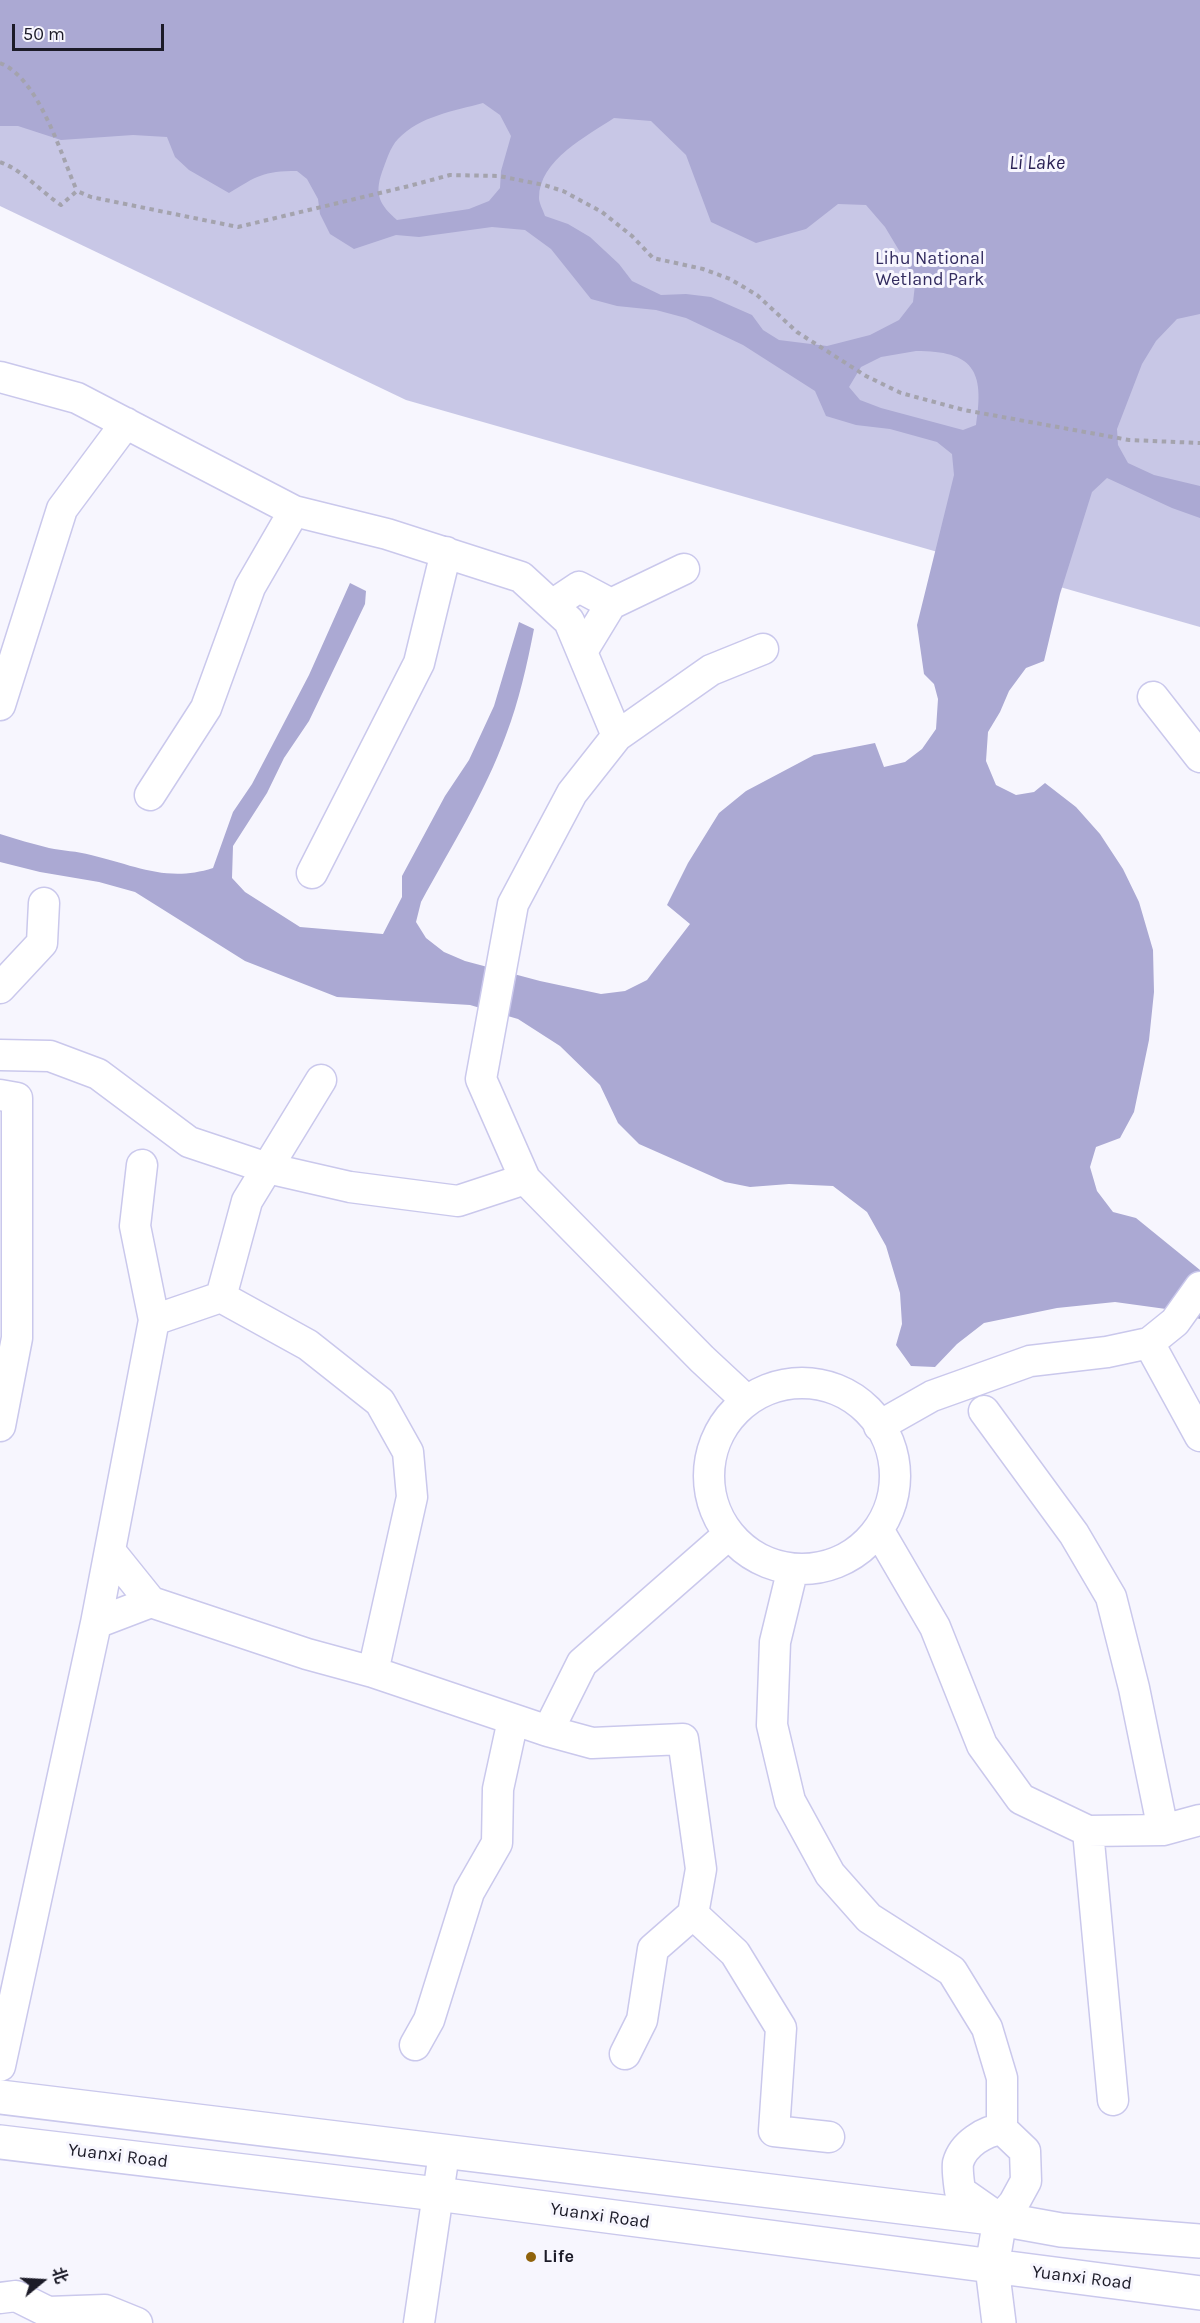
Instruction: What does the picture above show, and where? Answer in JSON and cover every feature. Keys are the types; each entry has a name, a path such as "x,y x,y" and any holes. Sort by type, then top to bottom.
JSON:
{"main road":[{"path":"0,2097 1005,2221 1061,2230 1200,2241"},
{"name":"Yuanxi Road","path":"0,2142 437,2194 1200,2293"},
{"path":"999,2323 998,2267 1005,2221"},
{"path":"998,2267 1009,2323"}],"street":[{"path":"0,377 77,398 294,511 446,552 521,577 569,621 617,736"},
{"path":"0,705 62,509 126,423"},
{"path":"150,795 206,708 250,587 294,511"},
{"path":"312,873 419,663 446,552"},
{"path":"583,650 611,604 684,569"},
{"path":"552,605 579,587 611,604"},
{"path":"746,1400 694,1351 525,1179 481,1079 513,904 572,793 617,736 711,670 763,649"},
{"path":"1153,697 1200,757"},
{"path":"0,988 42,943 44,903"},
{"path":"0,1055 50,1056 98,1074 189,1142 267,1168 350,1187 458,1201 525,1179"},
{"path":"221,1297 247,1201 321,1080"},
{"path":"0,1095 17,1098 17,1338 0,1426"},
{"path":"0,2066 96,1623 154,1320 135,1226 142,1165"},
{"path":"879,1426 932,1396 1030,1361 1107,1352 1149,1343 1176,1322 1200,1287"},
{"path":"154,1320 221,1297 308,1345 380,1402 408,1452 412,1497 373,1672"},
{"path":"1149,1343 1200,1436"},
{"path":"786,1382 830,1385 868,1408 879,1426 891,1446 896,1490 879,1531 846,1560 792,1572 762,1562 728,1535 711,1502 708,1464 720,1428 746,1400 786,1382"},
{"path":"984,1411 1074,1534 1111,1597 1134,1688 1163,1830"},
{"path":"879,1531 935,1627 982,1745 1021,1799 1088,1831 1163,1830 1200,1820"},
{"path":"548,1731 582,1663 728,1535"},
{"path":"110,1551 151,1602 307,1654 373,1672 513,1720 592,1743 683,1739 701,1869 693,1914 653,1949 642,2020 625,2054"},
{"path":"792,1572 775,1642 772,1725 790,1801 830,1874 869,1918 952,1971 987,2028 1002,2078 1002,2129"},
{"path":"96,1623 151,1602"},
{"path":"415,2045 429,2020 469,1892 497,1843 498,1789 513,1720"},
{"path":"1088,1831 1113,2100"},
{"path":"693,1914 735,1953 781,2028 774,2131 829,2137"},
{"path":"1002,2129 1025,2151 1026,2181 1005,2221 960,2192 958,2162 969,2146 989,2131 1002,2129"},
{"path":"419,2323 444,2153"},
{"path":"0,2298 16,2296 48,2312 105,2310 137,2323"}],"path":[{"path":"0,63 31,88 77,191 91,197 238,227 450,175 499,176 544,185 563,191 602,212 632,236 653,258 703,269 730,279 757,296 797,332 866,376 901,393 964,410 1129,440 1200,443"},
{"path":"0,162 17,169 61,205 77,191"}],"green space":[{"name":"Lihu National Wetland Park","path":"0,0 1200,0 1200,627 406,400 0,206"}],"water":[{"name":"Li Lake","path":"0,0 1200,0 1200,314 1177,319 1156,341 1142,364 1117,429 1118,445 1128,463 1154,475 1200,486 1200,518 1172,508 1107,478 1092,492 1060,594 1044,661 1026,668 1009,691 988,732 986,761 996,785 1016,795 1034,792 1045,783 1076,807 1100,834 1123,869 1139,902 1153,950 1154,992 1149,1040 1134,1112 1120,1138 1096,1147 1090,1167 1097,1191 1113,1212 1136,1218 1200,1270 1200,1319 1166,1309 1115,1302 1057,1308 984,1323 957,1344 935,1367 911,1366 896,1345 902,1324 900,1293 886,1246 867,1212 833,1186 789,1184 750,1187 725,1182 639,1144 618,1123 600,1085 560,1046 518,1019 470,1005 337,997 245,961 135,892 99,882 40,872 0,862 0,834 49,848 86,854 151,871 181,874 213,868 233,812 252,784 309,675 350,583 366,591 365,604 309,721 284,758 267,793 233,846 232,878 245,892 300,927 383,934 402,897 402,876 445,796 469,760 494,706 519,622 534,629 511,722 498,757 478,799 421,902 416,922 426,938 444,952 465,961 601,994 625,991 647,980 690,924 667,905 688,863 719,813 746,791 814,755 875,743 884,767 905,762 922,749 936,729 938,699 934,684 924,674 917,625 954,475 952,454 937,442 890,429 856,425 826,416 815,391 743,345 686,318 656,310 617,306 591,299 551,249 525,230 492,227 419,237 396,235 354,249 330,234 320,214 318,199 307,179 297,171 276,172 261,176 229,193 189,170 175,157 167,137 133,135 61,140 18,126 0,126","holes":["483,103 500,115 511,136 501,171 500,188 489,201 469,209 397,220 386,209 379,193 382,172 395,142 407,131 427,120","614,118 651,121 686,155 711,222 756,243 806,229 838,204 866,205 885,227 906,262 915,285 913,302 899,320 870,335 827,346 779,340 763,330 752,315 711,297 686,294 661,295 632,281 619,264 590,237 568,224 545,216 539,200 541,184 556,161 578,141","916,351 951,355 962,360 971,367 976,377 978,390 976,425 963,430 881,408 860,400 849,387 861,367 881,357"]}],"place":[{"name":"Life","path":"531,2257"}]}
